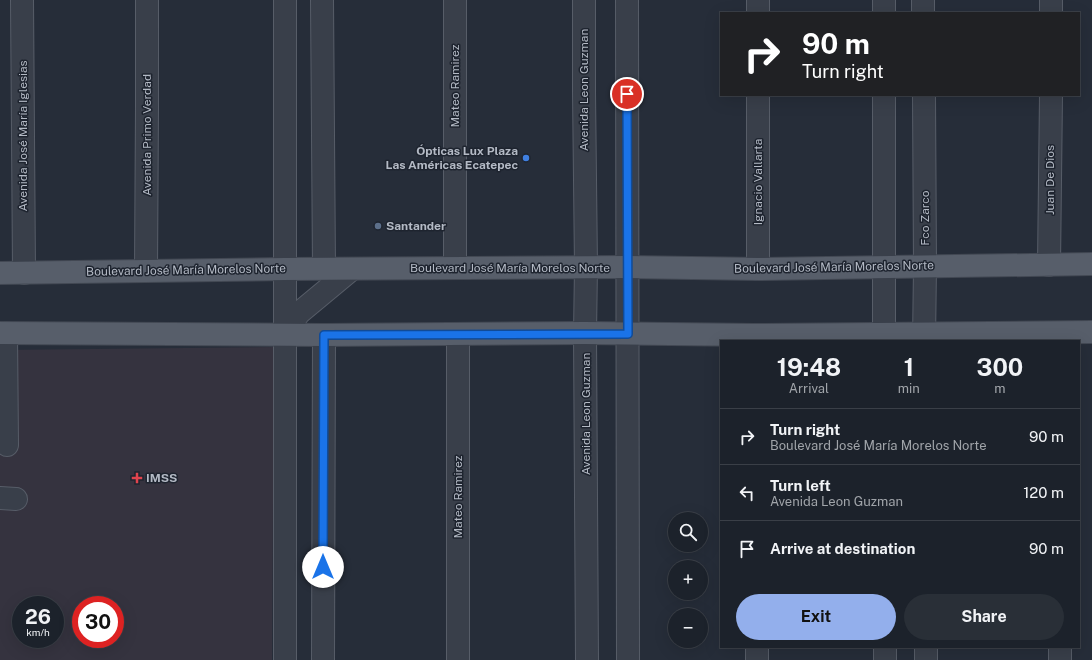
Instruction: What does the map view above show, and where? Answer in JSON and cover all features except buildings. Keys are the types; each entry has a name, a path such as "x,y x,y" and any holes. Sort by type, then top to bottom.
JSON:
{"main road":[{"name":"Boulevard José María Morelos Norte","path":"0,274 285,269 586,267 758,269 1092,264"},
{"path":"3,333 324,335 585,333 754,338 1056,337 1092,332"}],"street":[{"name":"Avenida José María Iglesias","path":"22,0 24,273"},
{"name":"Avenida Primo Verdad","path":"146,271 147,0"},
{"path":"285,0 285,660"},
{"path":"322,0 324,269"},
{"name":"Mateo Ramirez","path":"455,0 455,268"},
{"name":"Avenida Leon Guzman","path":"584,0 587,660"},
{"path":"627,0 628,660"},
{"path":"758,0 758,12"},
{"path":"884,0 884,12"},
{"path":"923,0 923,12"},
{"path":"1051,0 1051,12"},
{"name":"Ignacio Vallarta","path":"758,96 758,269"},
{"path":"884,96 884,337"},
{"name":"Fco Zarco","path":"924,96 924,337"},
{"name":"Juan De Dios","path":"1049,265 1051,96"},
{"path":"284,334 299,313 352,269"},
{"path":"3,333 7,445"},
{"name":"Mateo Ramirez","path":"458,334 458,660"},
{"path":"323,660 324,335"},
{"path":"757,648 757,660"},
{"path":"885,648 885,660"},
{"path":"926,648 926,660"},
{"path":"1060,648 1060,660"}],"shaded area":[{"name":"IMSS","path":"274,347 272,660 0,660 0,350"}],"place":[{"name":"Ópticas Lux Plaza Las Américas Ecatepec","path":"526,158"},
{"name":"Santander","path":"378,226"},
{"name":"IMSS","path":"137,478"}],"route":[{"path":"323,567 324,335 628,334 627,94"}]}
